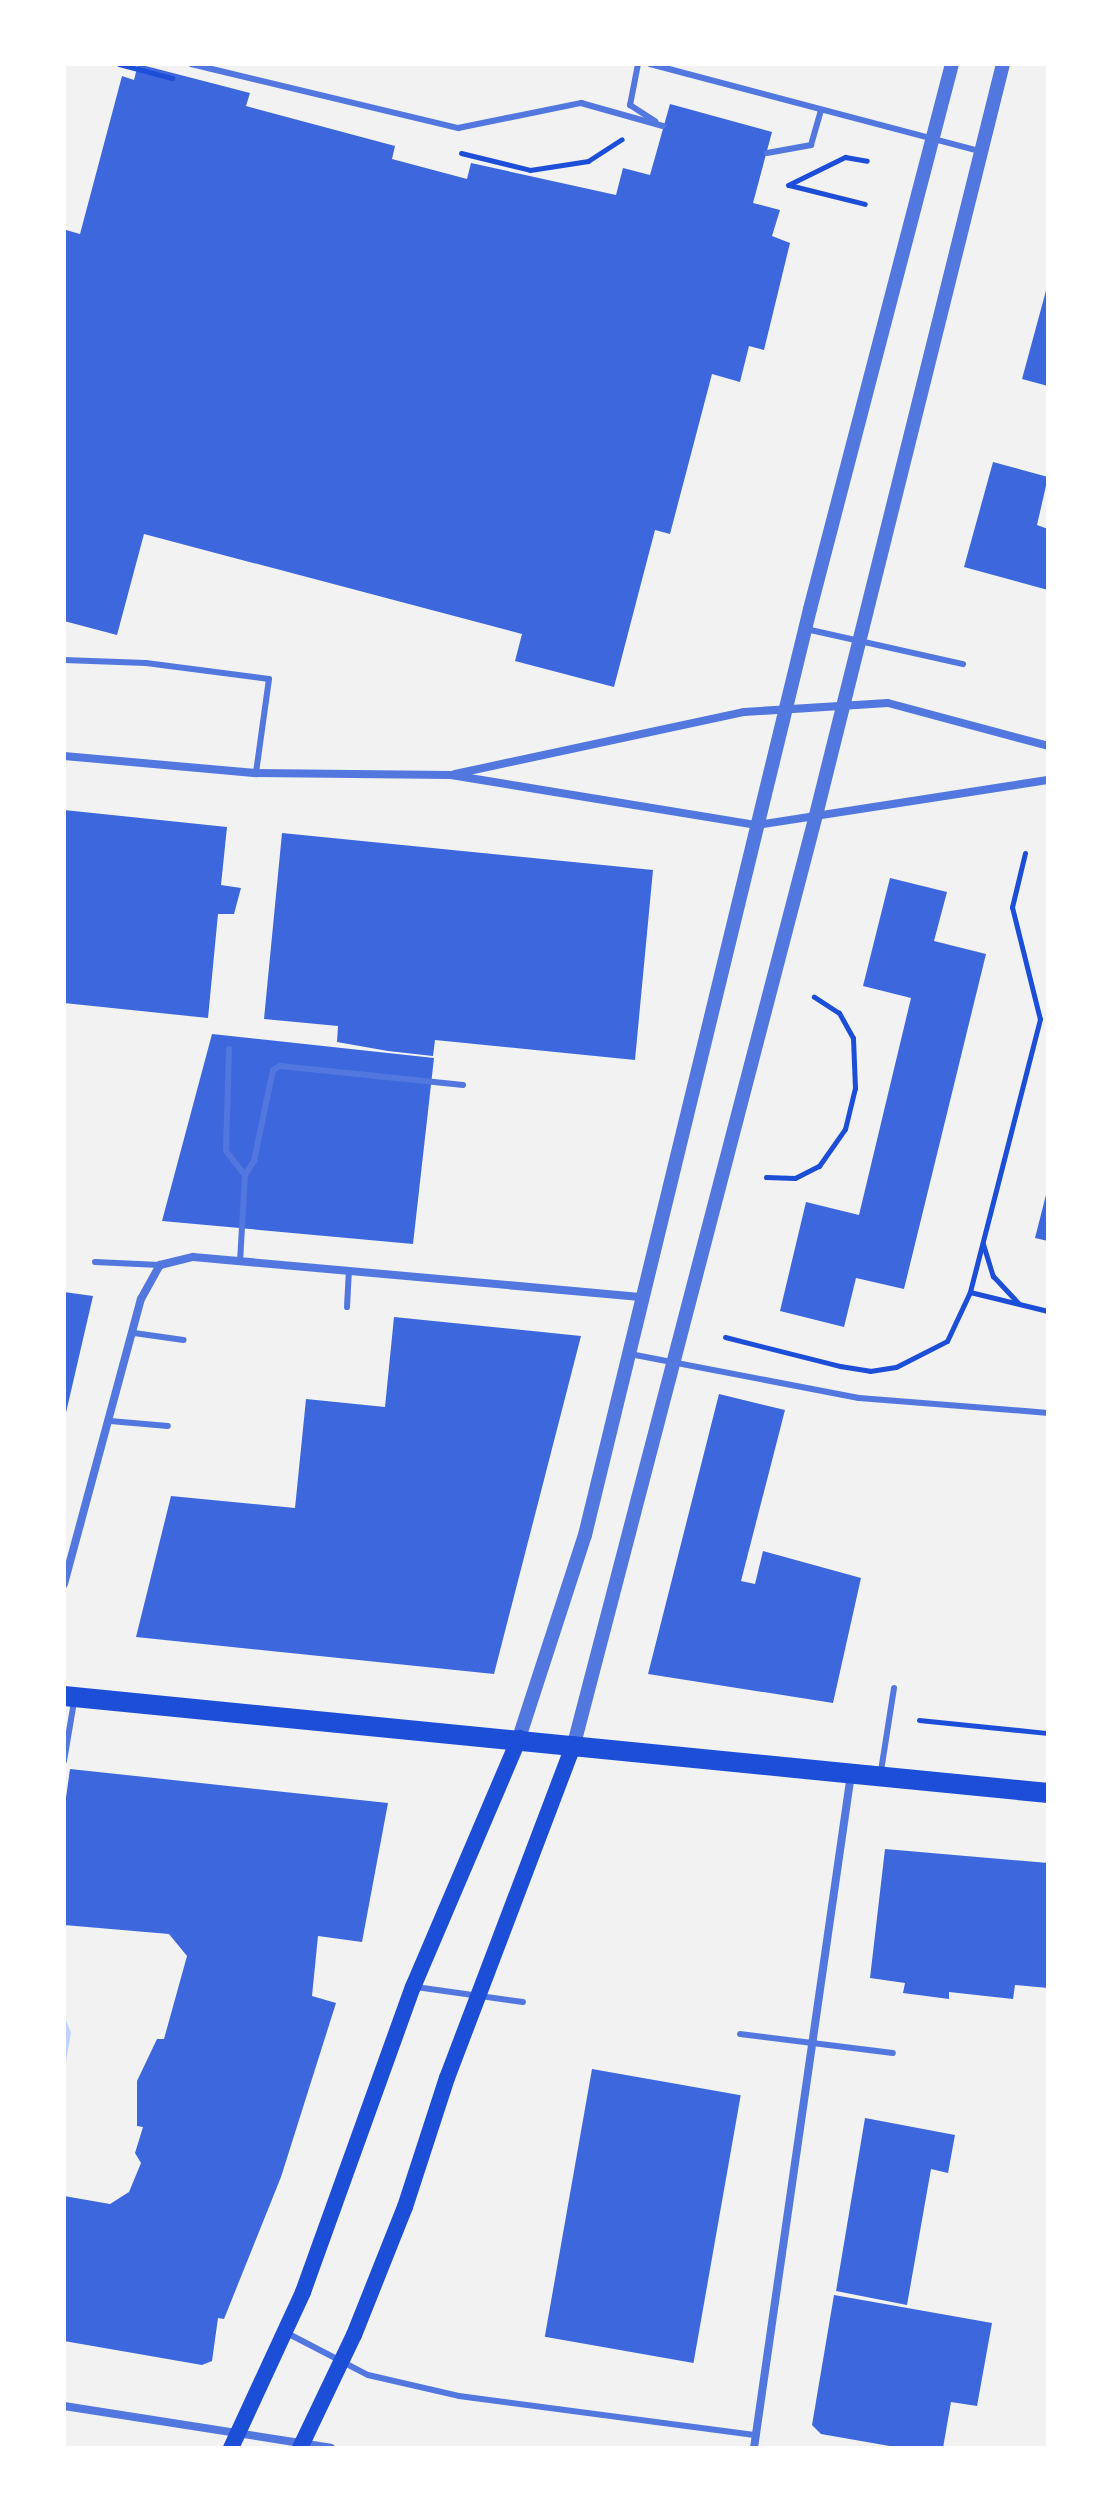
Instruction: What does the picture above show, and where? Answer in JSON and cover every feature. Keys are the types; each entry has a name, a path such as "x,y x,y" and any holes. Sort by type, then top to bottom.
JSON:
{"main road":[{"path":"69,1696 519,1738 1048,1793"},
{"path":"233,2442 285,2332 413,1987 519,1738"},
{"path":"301,2446 342,2362 405,2207 478,1996 574,1744"}],"street":[{"path":"519,1738 585,1535 626,1353 805,629 952,64"},
{"path":"574,1744 816,815 1003,64"},
{"path":"451,775 744,712 843,705 888,703 1048,746"},
{"path":"64,756 256,773 451,775 757,825 1048,780"},
{"path":"65,1577 141,1299 160,1265 193,1257 640,1297"},
{"path":"754,2448 851,1774"},
{"path":"64,2406 233,2442 331,2448"}],"lane":[{"path":"191,64 458,128 581,103 663,126 630,105 638,64"},
{"path":"650,64 981,152"},
{"path":"767,153 811,145 821,110"},
{"path":"805,629 963,664"},
{"path":"64,660 146,663 269,679 256,773"},
{"path":"229,1049 226,1151 245,1175"},
{"path":"240,1262 245,1175 254,1161 273,1070 280,1066 463,1085"},
{"path":"95,1262 160,1265"},
{"path":"347,1307 349,1273"},
{"path":"134,1333 184,1340"},
{"path":"626,1353 859,1398 1048,1413"},
{"path":"110,1421 168,1426"},
{"path":"880,1776 894,1688"},
{"path":"64,1761 69,1696"},
{"path":"413,1987 523,2002"},
{"path":"740,2034 893,2053"},
{"path":"285,2332 368,2375 459,2396 756,2435"}],"path":[{"path":"477,157 530,170 588,161 622,138"},
{"path":"865,204 788,185 845,157 867,161"},
{"path":"725,1337 870,1371 896,1367 947,1341 970,1292 1040,1019 1012,907 1025,853"},
{"path":"766,1177 795,1178 819,1166 845,1129 855,1088 853,1038 839,1013 814,997"},
{"path":"983,1242 993,1276 1018,1304"},
{"path":"970,1292 1048,1311"},
{"path":"919,1720 1048,1733"}],"water":[{"path":"64,2015 71,2033 64,2072"}],"building":[{"path":"138,64 250,93 246,106 395,146 392,159 467,179 471,163 616,195 623,168 650,175 670,104 772,132 753,203 780,210 772,236 790,243 764,350 749,346 740,382 712,374 670,534 655,530 614,687 515,661 522,634 144,534 117,635 64,621 64,236 66,230 80,234 122,76 134,80"},
{"path":"1048,288 1048,386 1022,379"},
{"path":"993,462 1048,477 1037,525 1048,529 1048,590 964,567"},
{"path":"64,810 227,827 221,885 241,888 234,914 218,914 208,1018 64,1003"},
{"path":"282,833 653,870 635,1060 435,1040 433,1056 337,1042 338,1026 264,1019"},
{"path":"890,878 947,892 934,941 986,954 904,1289 856,1278 844,1327 780,1311 806,1202 859,1215 911,998 863,986"},
{"path":"212,1034 434,1058 413,1244 162,1221"},
{"path":"1048,1191 1048,1241 1035,1238"},
{"path":"64,1292 93,1296 65,1417 64,1417"},
{"path":"394,1317 581,1336 494,1674 136,1637 171,1496 295,1508 306,1399 385,1407"},
{"path":"719,1394 785,1410 741,1581 755,1584 763,1551 861,1578 833,1703 648,1674"},
{"path":"70,1769 388,1803 362,1942 318,1936 312,1996 336,2003 281,2177 224,2319 218,2318 212,2361 202,2365 64,2341 64,2196 110,2204 129,2192 141,2163 135,2153 143,2127 137,2126 137,2081 157,2039 164,2039 187,1956 169,1934 64,1925 64,1812"},
{"path":"885,1849 1048,1863 1048,1988 1015,1985 1013,1999 949,1992 949,1999 903,1993 905,1983 870,1978"},
{"path":"592,2069 741,2095 693,2363 545,2337"},
{"path":"865,2118 955,2135 948,2173 931,2169 907,2305 836,2291"},
{"path":"834,2295 992,2323 977,2406 951,2402 943,2448 901,2448 821,2434 812,2425"}]}
